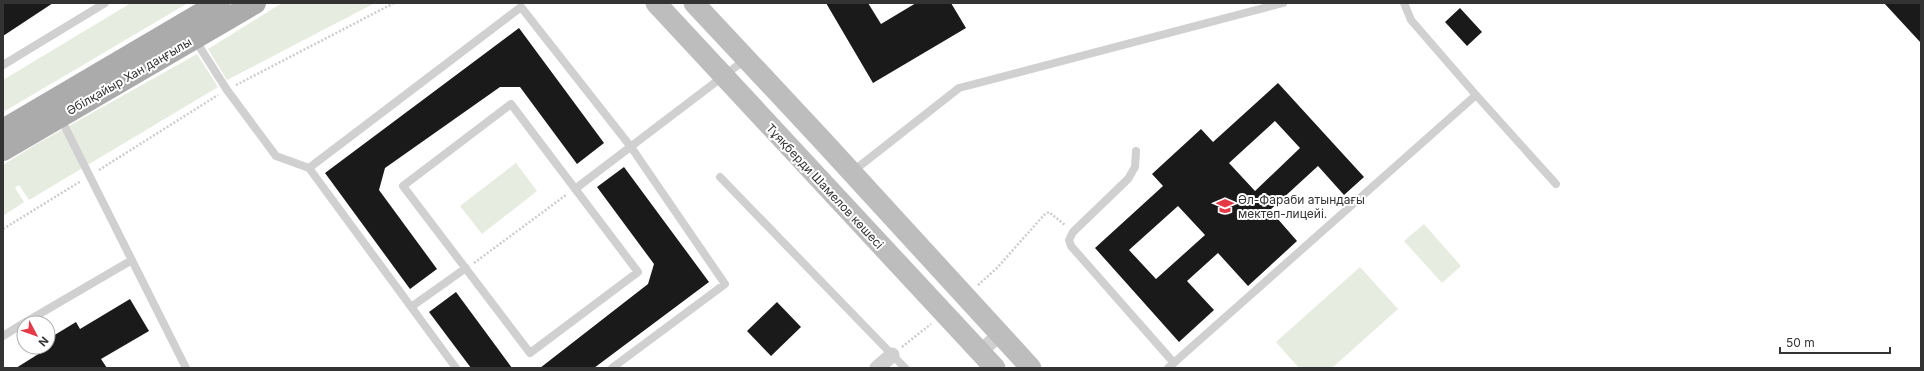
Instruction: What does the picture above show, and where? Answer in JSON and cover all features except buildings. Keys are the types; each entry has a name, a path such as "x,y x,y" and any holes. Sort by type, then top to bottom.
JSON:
{"main road":[{"name":"Әбілқайыр Хан даңғылы","path":"3,134 219,3"},
{"name":"Әбілқайыр Хан даңғылы","path":"3,134 59,117 255,3"}],"street":[{"name":"Тұяқберди Шамелов көшесі","path":"656,3 724,78 995,368"},
{"path":"694,3 1030,368"},
{"path":"980,352 1000,335"},
{"path":"877,368 892,355"}],"lane":[{"path":"3,65 105,3"},
{"path":"851,172 959,88 1283,3"},
{"path":"1404,3 1411,20 1556,184"},
{"path":"308,168 522,7 630,147 725,284 612,368"},
{"path":"199,46 227,90 276,156 308,168 456,368"},
{"path":"575,189 724,78 746,59"},
{"path":"1136,151 1135,167 1128,178 1073,232 1069,240 1071,246 1171,365 1476,95"},
{"path":"511,104 638,272 530,353 466,268 403,186 511,104"},
{"path":"59,117 186,368"},
{"path":"720,177 905,368"},
{"path":"38,315 132,260"},
{"path":"411,307 466,268"},
{"path":"3,336 16,328"}],"path":[{"path":"3,229 227,90 394,3"},
{"path":"466,268 575,189"},
{"path":"965,296 997,268 1044,215 1049,212 1073,232"},
{"path":"892,355 943,313"}],"shaded area":[{"path":"131,3 188,3 5,111 3,108 3,80"},
{"path":"282,3 375,3 227,80 208,49"},
{"path":"197,54 218,87 29,200 19,185 15,188 24,202 3,216 3,165 35,145"},
{"path":"516,163 537,191 482,234 460,206"},
{"path":"1424,224 1461,266 1442,283 1404,241"},
{"path":"1360,267 1398,309 1332,368 1299,368 1276,342"}],"place":[{"name":"Әл-Фараби атындағы мектеп-лицейі.","path":"1225,206"}]}
